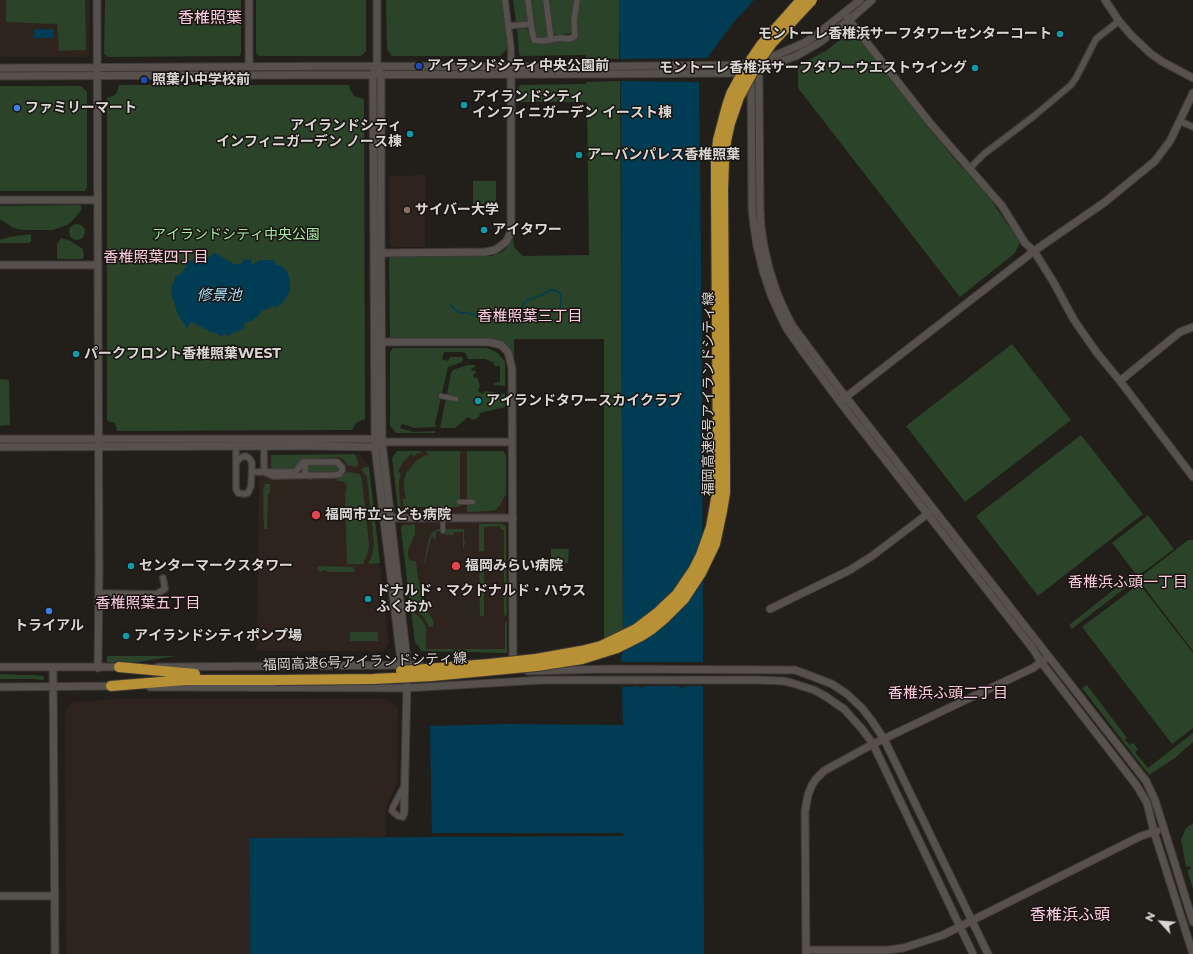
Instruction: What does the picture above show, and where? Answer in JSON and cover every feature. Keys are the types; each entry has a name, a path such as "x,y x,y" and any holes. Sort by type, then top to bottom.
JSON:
{"highway":[{"name":"福岡高速6号アイランドシティ線","path":"185,677 275,676 438,669 559,655 600,646 636,629 658,613 677,594 686,582 701,555 711,527 717,493 716,190 717,154 722,120 731,94 749,61 766,39 801,0"},
{"name":"福岡高速6号アイランドシティ線","path":"275,676 373,679 432,676 537,666 582,659 617,648 641,636 664,620 684,599 701,573 714,544 722,511 724,493 723,189 724,161 730,123 738,97 759,61 772,43 812,0"},
{"path":"119,668 185,677"},
{"path":"111,686 185,677"}],"street":[{"path":"97,0 98,668"},
{"path":"248,0 249,66"},
{"path":"377,0 374,443 405,665"},
{"path":"380,253 485,252 494,250 506,242 510,234 511,48 505,0"},
{"path":"528,0 534,40 551,40 561,38 568,39 575,36 574,21 577,0"},
{"path":"546,0 551,40"},
{"path":"755,67 767,59 804,43 844,14 860,0"},
{"path":"0,68 377,66 606,74 736,69 755,67 796,56 819,43 872,0"},
{"path":"1105,0 1118,21 1150,53 1160,61 1193,78"},
{"path":"844,14 930,122 1002,206 1025,243 1034,251 1054,283 1074,320 1097,353 1193,477"},
{"path":"969,169 984,154 1034,116 1071,85 1096,39 1118,21"},
{"path":"508,26 531,24"},
{"path":"0,76 377,74 511,71 606,66 736,69"},
{"path":"755,67 752,209 757,246 770,295 787,329 803,352 934,509 1146,781 1155,800 1193,922"},
{"path":"377,74 382,442 391,518 407,688 404,813 403,817 398,816 392,811 404,785"},
{"path":"843,399 1034,251 1105,202 1155,160 1170,141 1193,93"},
{"path":"1180,121 1193,127"},
{"path":"0,200 98,200"},
{"path":"0,265 98,265"},
{"path":"1120,381 1180,332 1193,327"},
{"path":"381,342 489,342 504,347 508,352 512,368 513,670"},
{"path":"440,396 456,399"},
{"path":"843,399 927,514 1137,786 1147,803 1154,832 1193,954"},
{"path":"0,439 236,447 264,442"},
{"path":"0,447 98,442 512,442"},
{"path":"264,442 264,472"},
{"path":"236,447 236,463 236,489 238,493 244,494 250,490 252,464 250,459 246,456 239,459 236,463"},
{"path":"252,472 264,472 295,472 303,462 338,462 342,467 340,474 335,475 273,476 264,472"},
{"path":"306,462 306,474 310,476"},
{"path":"459,502 473,502"},
{"path":"442,508 443,532"},
{"path":"770,609 850,570 872,556 934,509"},
{"path":"391,518 512,518"},
{"path":"99,593 156,594"},
{"path":"1048,656 1033,668 872,744 824,771 820,775 812,785 808,795 805,811 806,952 888,952 943,935 1141,836 1163,828"},
{"path":"0,667 119,668 185,666 405,665 541,671 795,670 832,684 860,705 872,721 884,739 988,954"},
{"path":"53,667 55,954"},
{"path":"0,687 111,686 194,688 407,688 559,680 758,680 792,682 826,696 844,709 862,729 872,744 973,954"},
{"path":"0,896 55,896"}],"shaded area":[{"path":"0,0 90,0 89,54 87,57 0,57"},
{"name":"サイバー大学","path":"426,175 425,247 393,247 390,244 389,176"},
{"name":"福岡みらい病院","path":"397,451 503,451 506,455 507,653 421,651 415,643 392,458"},
{"name":"福岡市立こども病院","path":"259,455 360,455 368,465 389,644 383,651 257,651"},
{"path":"114,699 388,699 398,708 397,783 386,806 386,837 249,838 250,954 66,954 65,712 71,702"}],"green space":[{"path":"6,0 85,0 86,50 59,51 57,24 6,22"},
{"path":"105,0 241,0 241,54 239,56 108,57 104,54"},
{"path":"256,0 366,0 366,51 361,56 259,56 256,53"},
{"path":"386,0 503,0 508,48 500,56 392,56 387,50"},
{"path":"513,0 526,0 528,18 524,22 516,23"},
{"path":"532,0 544,0 548,34 544,38 539,38 536,35"},
{"path":"549,0 574,0 573,33 558,36 553,33"},
{"path":"579,0 620,0 619,59 586,58 586,55 521,56 519,54 517,29 524,28 530,31 531,43 568,41 577,37 578,32 576,21"},
{"path":"846,35 857,36 926,125 985,192 1020,242 1015,253 960,297 798,88 798,66 827,50"},
{"path":"310,70 326,72 163,73 149,71"},
{"path":"620,81 623,644 604,645 604,339 514,339 514,362 512,351 508,346 494,339 390,338 389,257 491,256 505,250 513,237 514,247 523,256 589,255 587,102 519,102 518,88 521,85 586,84 586,82"},
{"name":"アイランドシティ中央公園","path":"119,85 349,85 354,96 364,99 365,419 356,423 352,430 117,431 115,423 107,421 107,98 115,95"},
{"path":"0,86 81,86 87,92 87,187 85,191 0,191"},
{"path":"473,181 496,181 496,204 473,204"},
{"path":"80,205 82,208 80,212 72,221 67,225 53,230 17,229 0,219 0,206"},
{"path":"74,224 80,224 85,229 83,238 80,240 74,240 69,235 69,229"},
{"path":"31,234 31,241 29,243 0,243 0,240 9,237"},
{"path":"61,238 71,241 83,249 83,259 57,259 57,244"},
{"path":"1012,344 1071,420 965,502 906,426"},
{"path":"393,348 490,349 498,353 505,362 505,386 494,385 494,383 500,382 500,366 495,366 493,362 485,359 468,359 466,354 463,352 444,352 442,359 448,361 450,357 462,357 463,360 462,362 448,367 435,424 436,427 415,428 402,424 400,428 414,432 435,431 435,433 396,433 390,426 390,352"},
{"name":"アイランドタワースカイクラブ","path":"467,365 475,365 475,367 471,369 472,371 475,370 476,373 473,375 474,378 477,377 480,386 478,391 483,394 485,391 505,394 505,407 480,413 479,417 473,420 468,417 455,428 440,428 451,373 453,370"},
{"path":"0,379 9,380 10,425 0,426"},
{"path":"1081,435 1143,514 1038,596 976,516"},
{"path":"397,451 421,451 421,453 414,456 411,454 403,462 398,472 401,474 399,490 401,509 424,512 402,512 398,509 392,458"},
{"path":"426,451 460,451 460,507 406,507 403,505 403,499 406,499 404,481 406,473 417,460 430,454 426,453"},
{"path":"467,451 503,451 506,455 506,494 500,505 495,510 467,512"},
{"path":"355,454 358,462 357,467 347,465 344,460 339,457 302,459 295,468 272,468 271,466 271,455"},
{"path":"308,464 315,464 315,466 337,465 340,467 337,473 307,473"},
{"path":"369,467 380,563 368,564 372,556 374,544 367,477 361,469"},
{"path":"350,472 359,474 362,480 369,544 368,552 363,564 347,564 345,493 347,487 345,483 336,480"},
{"path":"265,484 270,484 270,494 268,493 267,529 264,529 263,491"},
{"path":"1148,515 1174,549 1072,629 1069,625 1135,573 1112,543"},
{"path":"479,524 502,524 506,527 507,616 504,615 504,530 501,530 500,526 484,527 484,551 479,551"},
{"path":"403,525 415,525 415,534 408,550 408,555 409,559 416,561 422,595 427,610 434,622 433,627 429,627 423,616 410,606 401,528"},
{"path":"439,529 464,529 464,548 463,532 454,532 454,535 445,535 445,532 436,531 436,539 431,537 425,564 429,538 433,532"},
{"path":"1188,540 1193,540 1193,651 1138,579"},
{"path":"551,549 569,549 568,563 551,563"},
{"path":"479,560 484,560 484,616 480,616"},
{"path":"318,566 353,567 355,570 353,572 329,572 325,570 320,572 317,569"},
{"path":"1138,585 1141,586 1193,653 1193,728 1172,744 1082,627"},
{"path":"411,610 422,620 426,627 426,649 505,649 505,622 507,622 507,653 421,651 415,643"},
{"path":"350,632 378,632 378,641 350,641"},
{"path":"107,656 176,656 138,662 107,662"},
{"path":"0,674 43,676 44,679 0,679"},
{"path":"1087,685 1127,738 1125,740 1130,745 1133,743 1138,749 1135,752 1148,768 1193,733 1193,742 1175,758 1149,775 1082,688"},
{"path":"1193,823 1193,889 1187,870 1191,869 1190,866 1186,867 1181,839 1186,828"}],"water":[{"path":"619,0 754,0 733,23 708,57 699,81 702,346 704,954 250,954 249,838 432,837 430,726 505,724 623,725 621,656 623,653 621,103"},
{"path":"34,29 54,29 54,38 34,38"},
{"name":"修景池","path":"215,253 232,263 239,265 244,259 251,259 251,264 254,264 260,260 273,260 277,265 282,266 288,273 290,290 286,298 280,305 276,307 270,306 270,308 262,311 250,322 245,322 244,328 227,336 224,334 222,336 209,331 191,322 187,328 178,315 172,296 171,287 175,276 181,274 189,261 203,256 206,258 207,256 210,257"}],"pier":[{"path":"710,58 701,82 618,81 618,59"},
{"path":"621,662 705,662 705,686 686,686 682,689 679,686 645,686 641,688 637,686 622,687"},
{"path":"432,833 623,833 623,836 432,837"}],"waterway":[{"path":"450,304 454,309 461,313 468,313 477,316 485,316 497,312 517,314 527,300 542,295 550,290 554,290 561,294 560,308 563,311"}],"place":[{"name":"モントーレ香椎浜サーフタワーセンターコート","path":"1060,34"},
{"name":"アイランドシティ中央公園前","path":"419,66"},
{"name":"モントーレ香椎浜サーフタワーウエストウイング","path":"975,68"},
{"name":"照葉小中学校前","path":"144,80"},
{"name":"アイランドシティ インフィニガーデン イースト棟","path":"464,105"},
{"name":"ファミリーマート","path":"17,108"},
{"name":"アイランドシティ インフィニガーデン ノース棟","path":"410,134"},
{"name":"アーバンパレス香椎照葉","path":"579,155"},
{"name":"サイバー大学","path":"407,210"},
{"name":"アイタワー","path":"484,230"},
{"name":"パークフロント香椎照葉WEST","path":"76,354"},
{"name":"アイランドタワースカイクラブ","path":"478,401"},
{"name":"福岡市立こども病院","path":"316,515"},
{"name":"センターマークスタワー","path":"131,566"},
{"name":"福岡みらい病院","path":"456,566"},
{"name":"ドナルド・マクドナルド・ハウス ふくおか","path":"368,599"},
{"name":"トライアル","path":"49,611"},
{"name":"アイランドシティポンプ場","path":"126,636"}],"district":[{"name":"香椎照葉","path":"210,18"},
{"name":"香椎照葉四丁目","path":"156,258"},
{"name":"香椎照葉三丁目","path":"530,317"},
{"name":"香椎浜ふ頭一丁目","path":"1128,583"},
{"name":"香椎照葉五丁目","path":"148,604"},
{"name":"香椎浜ふ頭二丁目","path":"948,694"},
{"name":"香椎浜ふ頭","path":"1070,915"}]}
